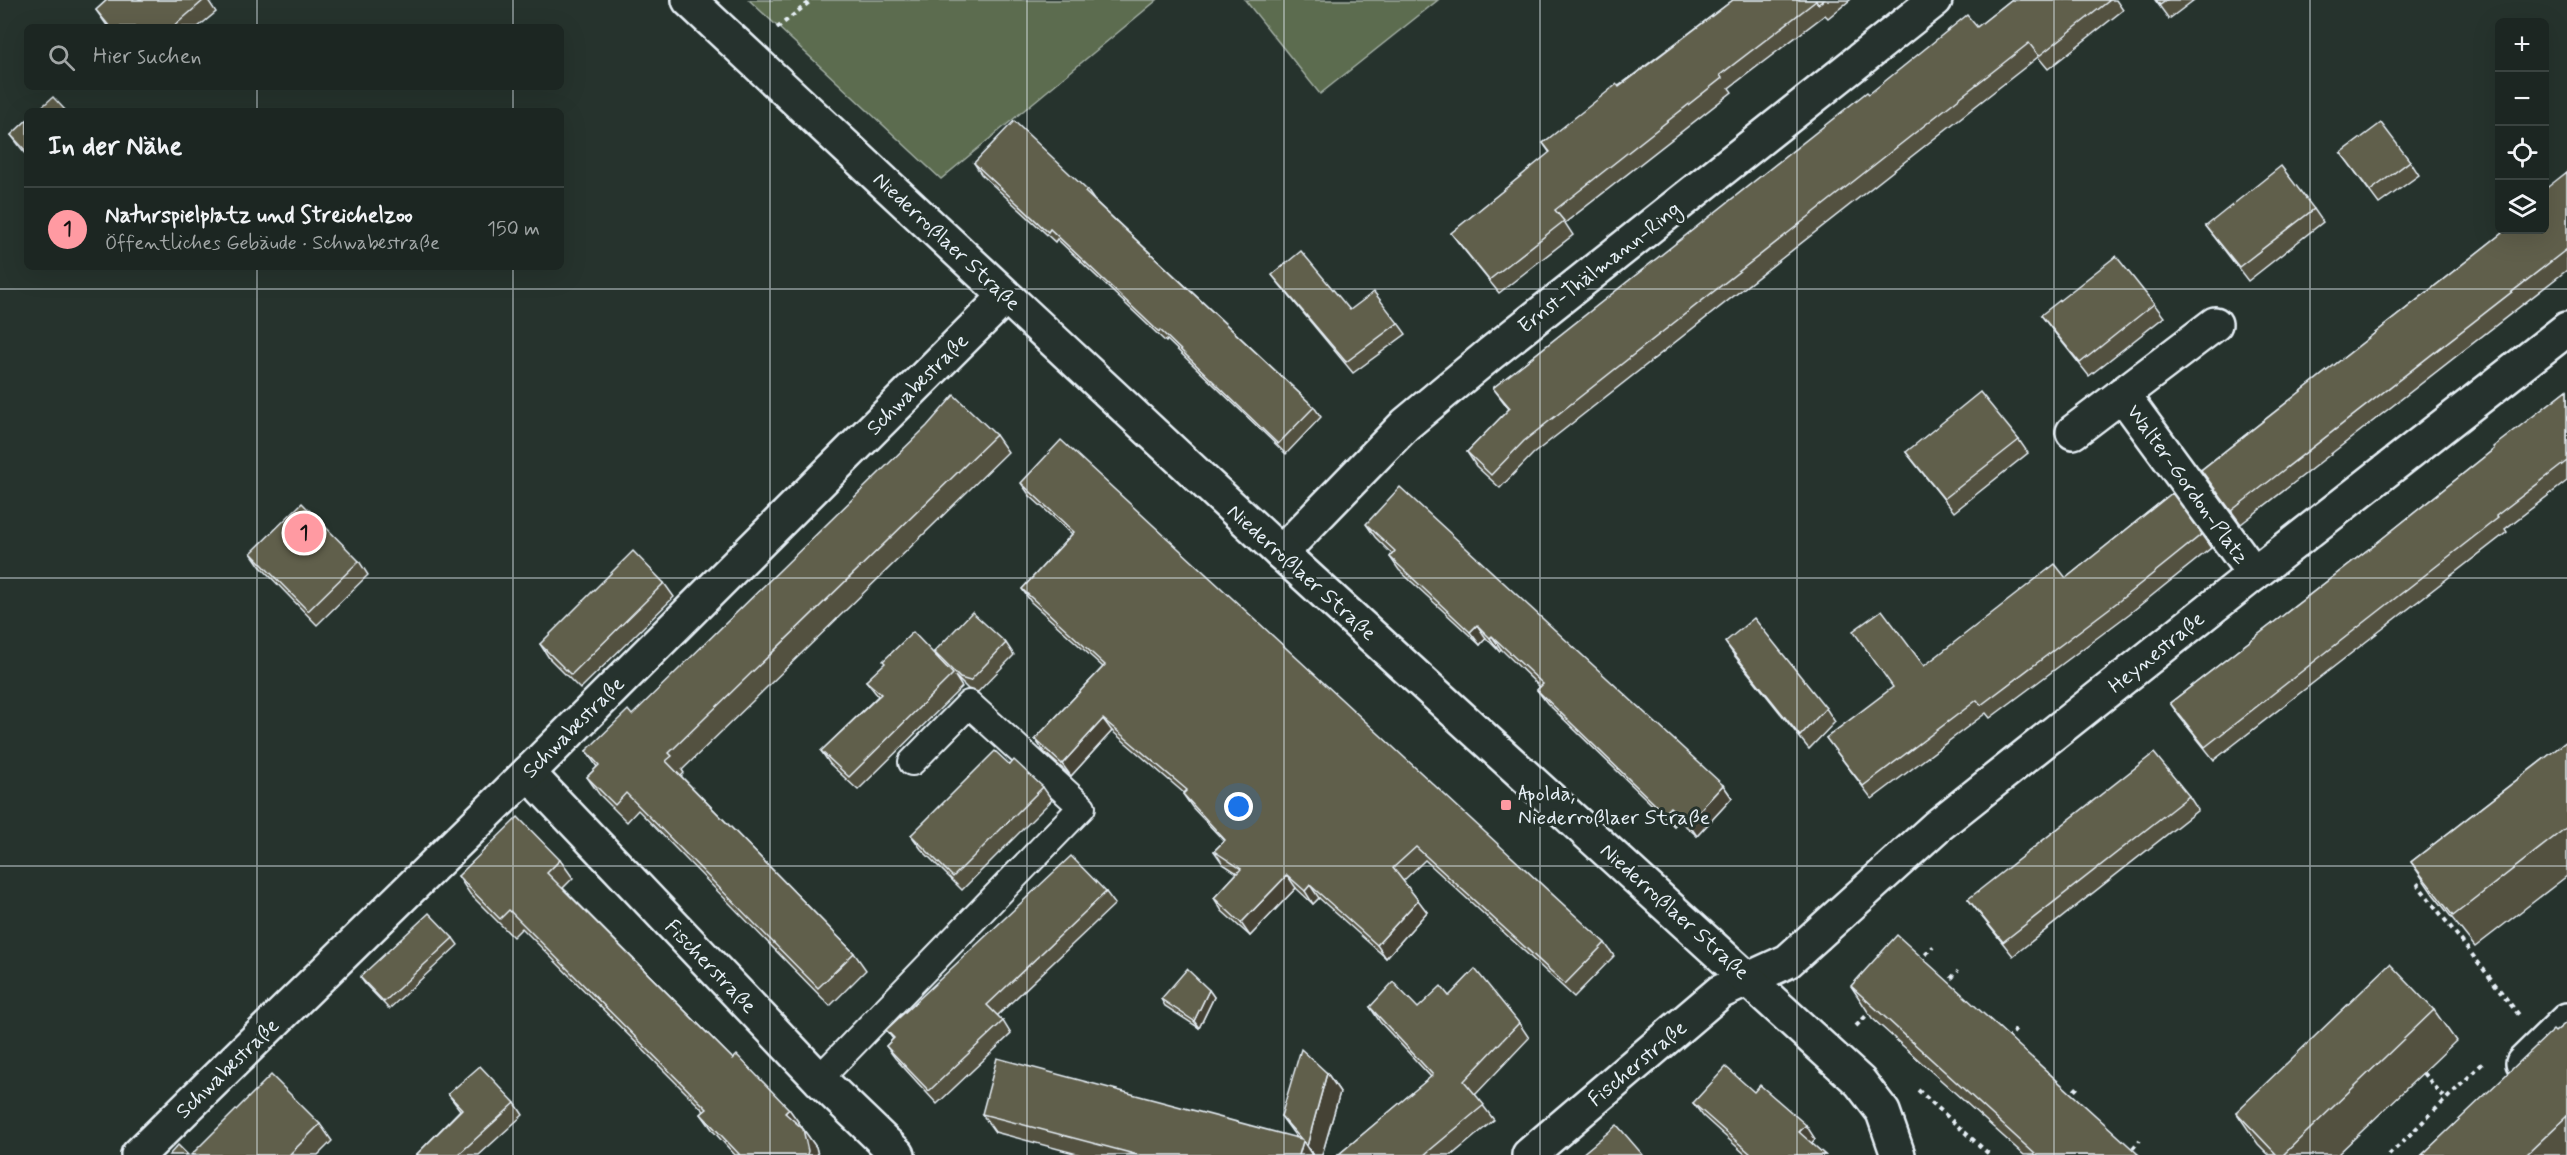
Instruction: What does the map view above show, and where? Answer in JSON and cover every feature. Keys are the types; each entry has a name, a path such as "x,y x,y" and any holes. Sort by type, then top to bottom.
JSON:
{"street":[{"name":"Niederroßlaer Straße","path":"689,0 1281,553 1749,978 1860,1082 1883,1112 1898,1155"},
{"name":"Ernst-Thälmann-Ring","path":"1281,553 1406,424 1499,346 1935,0"},
{"name":"Schwabestraße","path":"138,1155 528,773 1005,297"},
{"name":"Walter-Gordon-Platz","path":"2073,432 2215,324"},
{"name":"Heynestraße","path":"1749,978 1788,961 1936,827 2567,329"},
{"name":"Walter-Gordon-Platz","path":"2122,394 2254,574"},
{"name":"Fischerstraße","path":"528,773 819,1079 894,1153"},
{"name":"Fischerstraße","path":"1529,1155 1720,992 1749,978"},
{"path":"2498,1087 2567,1020"}],"lane":[{"path":"819,1079 1082,807 969,704 912,762"}],"path":[{"path":"743,49 778,27 812,0"},
{"path":"2428,877 2418,885 2525,1023"},
{"path":"1917,963 1933,946"},
{"path":"1942,987 1958,971"},
{"path":"1852,1031 1876,1006"},
{"path":"2003,1044 2018,1028"},
{"path":"2389,1155 2494,1053"},
{"path":"2423,1072 2446,1099"},
{"path":"2066,1100 2080,1084"},
{"path":"1912,1085 1990,1155"},
{"path":"2127,1155 2140,1140"}],"green space":[{"path":"749,0 1157,0 941,179"},
{"path":"1245,0 1438,0 1320,94"}],"building":[{"path":"107,0 204,0 176,24 108,24 96,10"},
{"path":"1733,0 1824,0 1818,4 1816,1 1720,75 1722,78 1555,210 1564,221 1489,280 1451,233 1550,152 1543,143 1617,84 1619,87"},
{"path":"2011,0 2110,0 2039,56 2029,43 1524,441 1491,475 1467,452 1510,408 1493,388 1967,15 1977,27"},
{"path":"2156,0 2167,0 2160,5"},
{"path":"53,97 63,108 40,108"},
{"path":"1014,121 1087,190 1085,192 1314,407 1278,444 1160,330 1159,332 1050,229 1048,232 974,163"},
{"path":"24,123 24,149 11,135"},
{"path":"2381,123 2410,161 2370,191 2341,153"},
{"path":"2281,166 2314,209 2239,267 2206,226"},
{"path":"2567,172 2567,249 2231,511 2201,470 2501,234 2549,234 2549,186"},
{"path":"1301,251 1350,310 1374,292 1398,323 1346,362 1272,275"},
{"path":"2116,256 2154,304 2080,363 2041,315"},
{"path":"2567,390 2567,461 2496,516 2498,518 2205,747 2170,703 2379,541 2494,449 2493,447"},
{"path":"1980,392 2019,440 1944,499 1906,452"},
{"path":"954,395 996,435 669,753 672,756 666,761 854,953 818,988 626,793 615,805 587,777 599,765 586,751 628,710 632,715 927,426"},
{"path":"1061,440 1605,943 1565,984 1416,847 1393,868 1418,900 1377,945 1310,885 1305,891 1287,875 1241,923 1214,898 1241,869 1214,851 1225,840 1183,794 1187,790 1103,719 1062,764 1035,739 1105,665 1022,589 1074,532 1021,483"},
{"path":"1400,487 1723,785 1688,823 1670,807 1664,813 1537,690 1543,684 1492,636 1490,638 1477,625 1470,632 1390,557 1395,551 1366,524"},
{"path":"2172,493 2202,534 2119,601 1981,705 1977,700 1863,786 1826,738 1893,687 1853,631 1882,610 1924,666 2055,564 2066,578"},
{"path":"302,503 359,561 308,611 251,553"},
{"path":"633,551 664,583 571,675 540,644"},
{"path":"972,612 1006,643 970,681 960,678 934,652"},
{"path":"1754,618 1826,708 1800,736 1725,642"},
{"path":"913,632 953,674 849,777 821,751 881,694 866,681"},
{"path":"2567,741 2567,827 2453,916 2411,862"},
{"path":"995,751 1010,765 1014,760 1043,787 953,877 911,835"},
{"path":"2154,753 2189,796 2003,942 1968,899"},
{"path":"518,817 560,860 547,873 733,1059 737,1055 789,1109 785,1113 803,1129 807,1155 740,1155 701,1114 707,1109 509,910 500,919 458,876"},
{"path":"1071,856 1106,892 987,1005 1003,1021 929,1091 886,1046 894,1038 886,1030"},
{"path":"429,913 453,938 384,1002 360,977"},
{"path":"1897,935 2139,1155 2036,1155 1851,986"},
{"path":"2390,964 2434,1010 2283,1155 2277,1155 2236,1112"},
{"path":"1187,969 1209,990 1194,1021 1161,999"},
{"path":"1475,969 1519,1023 1464,1081 1484,1105 1424,1155 1338,1155 1433,1075 1370,1007 1393,982 1418,1008 1441,986 1449,996"},
{"path":"2567,1022 2567,1116 2526,1155 2422,1155 2553,1030 2555,1032"},
{"path":"1301,1049 1327,1073 1307,1146 1303,1141 1299,1155 1138,1155 982,1114 997,1058 1301,1139 1281,1116"},
{"path":"480,1066 515,1103 458,1155 416,1155 462,1109 448,1094"},
{"path":"1726,1067 1754,1092 1760,1085 1806,1125 1799,1132 1825,1155 1752,1155 1693,1103"},
{"path":"271,1075 320,1124 289,1155 191,1155"},
{"path":"1617,1125 1643,1155 1581,1155"},
{"path":"178,1145 188,1155 169,1155"}],"place":[{"name":"Naturspielplatz und Streichelzoo","path":"304,533"},
{"name":"Apolda, Niederroßlaer Straße","path":"1506,805"}]}
